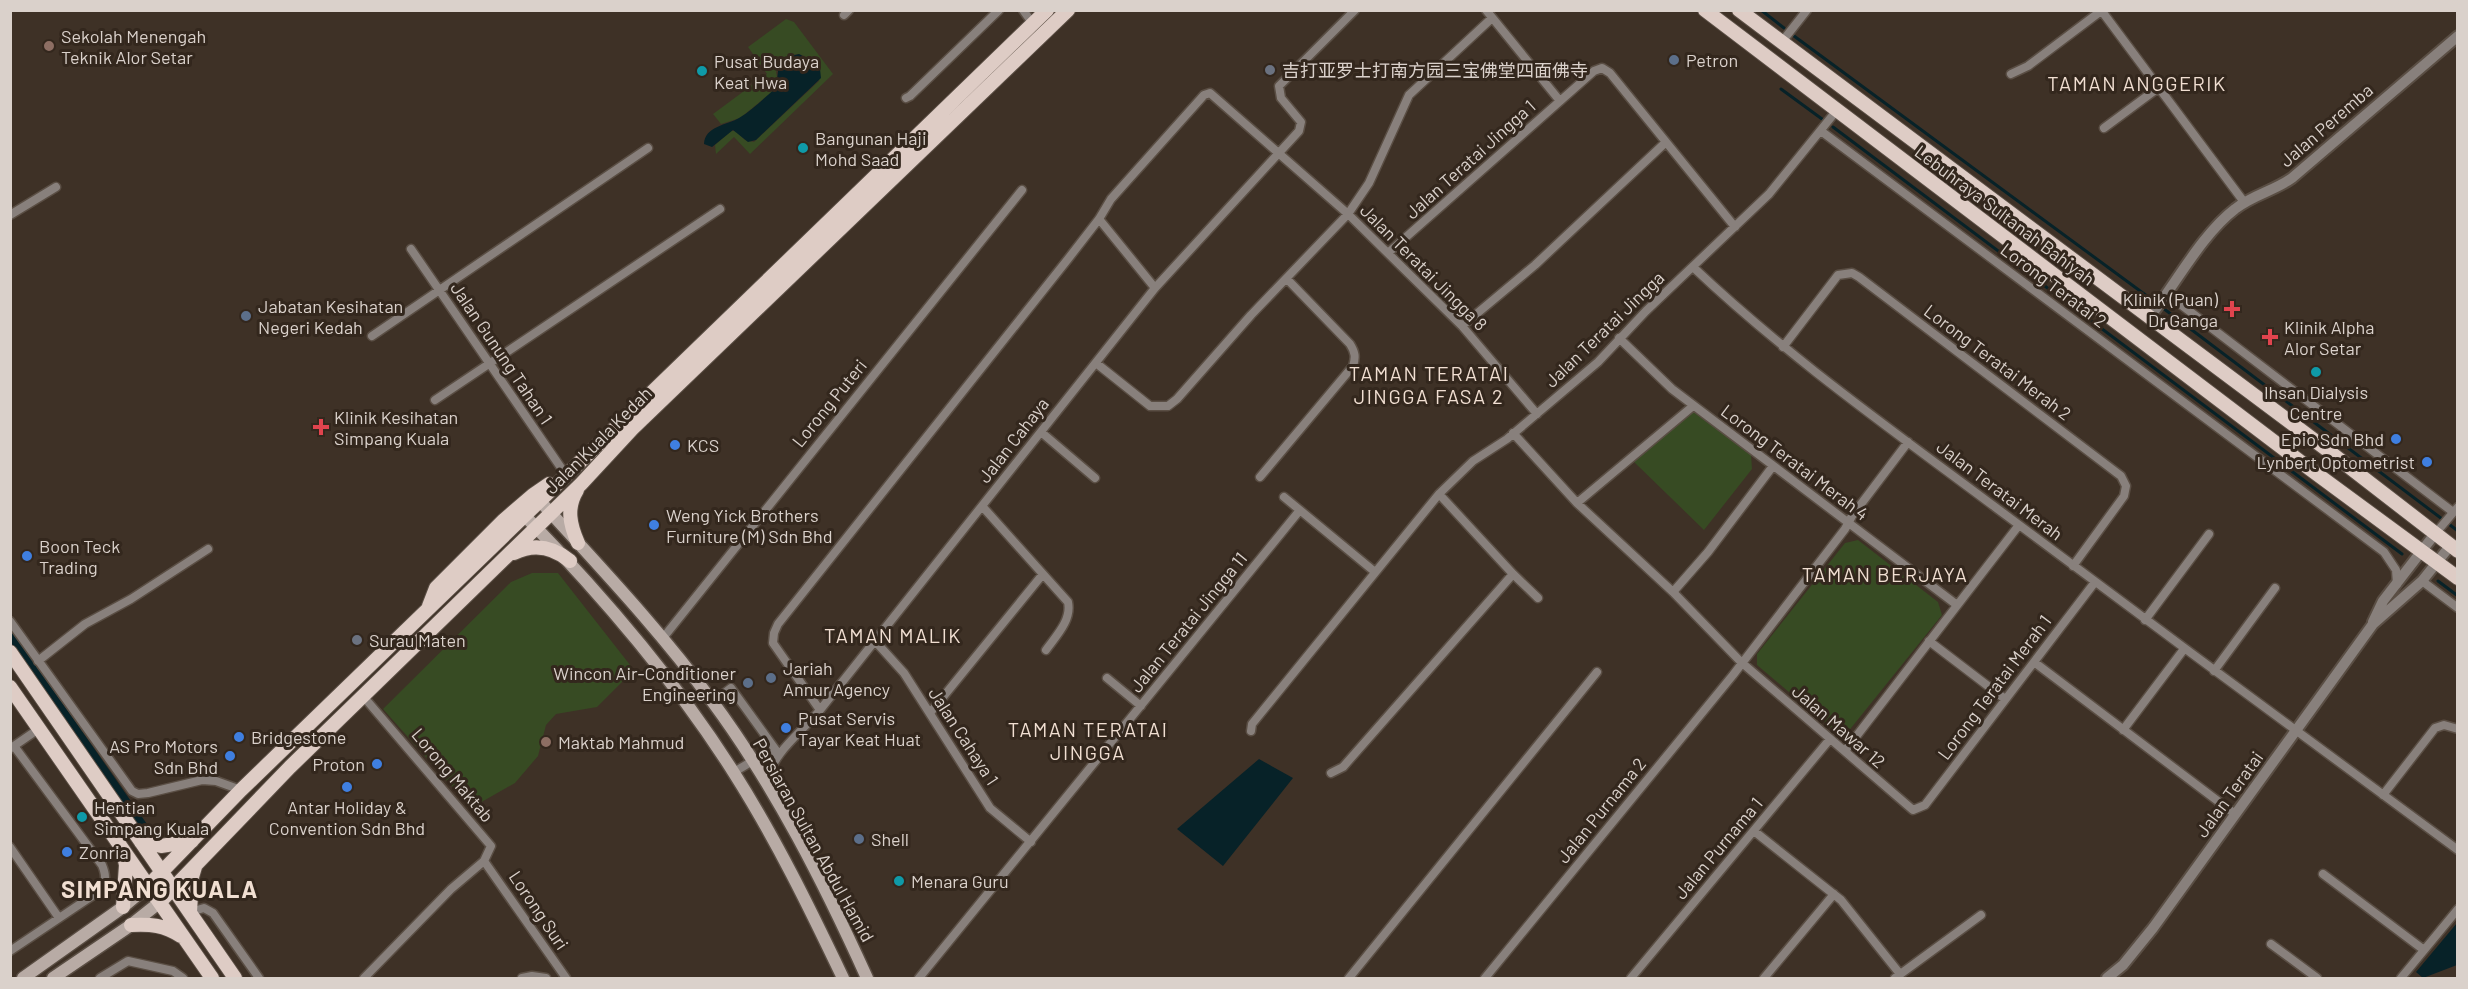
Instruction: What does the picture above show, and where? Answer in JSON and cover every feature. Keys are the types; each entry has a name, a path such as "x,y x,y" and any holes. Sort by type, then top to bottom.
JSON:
{"main road":[{"name":"Jalan Kuala Kedah","path":"148,886 241,790 1047,10"},
{"name":"Jalan Kuala Kedah","path":"160,902 363,696 581,484 632,429 1068,10"},
{"name":"Lebuhraya Sultanah Bahiyah","path":"1705,10 2457,578"},
{"path":"1718,10 1744,30 1769,58"},
{"name":"Lebuhraya Sultanah Bahiyah","path":"1739,10 2152,314 2326,449 2455,545"},
{"path":"426,613 436,588 504,520 532,495 566,475"},
{"path":"578,543 570,519 570,506 581,484"},
{"name":"Persiaran Sultan Abdul Hamid","path":"540,501 663,638 713,702 753,760 804,851 867,978"},
{"name":"Persiaran Sultan Abdul Hamid","path":"525,516 570,561 676,691 734,772 803,892 843,978"},
{"path":"509,555 530,547 541,547 552,549 570,561"},
{"path":"10,652 235,978"},
{"path":"10,687 212,978"},
{"path":"141,843 161,846 192,840"},
{"path":"123,851 126,865 123,907"},
{"path":"190,912 192,877 197,862"},
{"path":"23,978 123,907 148,886"},
{"path":"53,978 131,925 160,902"},
{"path":"131,925 151,924 168,928 185,939"}],"street":[{"path":"906,98 999,10"},
{"path":"1023,10 1033,24"},
{"name":"Jalan Cahaya","path":"734,772 753,760 778,753 804,730 1155,288 1279,152 1301,125 1299,118 1281,98 1280,86 1355,10"},
{"path":"1781,43 1807,10"},
{"path":"2011,74 2028,66 2101,11 2244,202"},
{"path":"1096,363 1150,406 1168,406 1348,214 1369,183 1409,94 1489,14 1560,101"},
{"name":"Jalan Peremba","path":"2152,314 2228,214 2244,202 2292,178 2457,36"},
{"name":"Jalan Teratai Jingga 1","path":"1388,253 1594,71 1602,68 1610,73 1666,142"},
{"path":"2104,128 2158,88"},
{"name":"Jalan Teratai Jingga 8","path":"1099,219 1111,199 1203,95 1210,93 1348,214 1388,253 1462,326 1537,414"},
{"name":"Jalan Teratai Jingga","path":"1251,731 1252,724 1439,494 1473,461 1513,434 1598,362 1619,338 1769,194 1837,110"},
{"name":"Lorong Teratai 2","path":"1821,131 2389,557 2396,570 2397,584"},
{"path":"1462,326 1535,265 1666,142 1735,227"},
{"path":"372,336 648,148"},
{"path":"10,214 56,187"},
{"name":"Lorong Puteri","path":"663,638 1022,189"},
{"path":"435,400 720,209"},
{"path":"820,710 773,643 778,624 1099,219 1155,288"},
{"name":"Jalan Gunung Tahan 1","path":"411,249 566,475"},
{"name":"Jalan Teratai Merah","path":"1693,267 1783,347 2294,732 2457,850"},
{"name":"Lorong Teratai Merah 2","path":"1783,347 1838,275 1852,273 1859,276 2121,476 2126,486 2124,496 2073,566"},
{"path":"1260,477 1353,366 1355,360 1350,344 1287,279"},
{"path":"2165,297 2454,512 2438,531"},
{"name":"Lorong Teratai Merah 4","path":"1619,338 1656,376 1693,406 1957,605"},
{"path":"1577,503 1693,406"},
{"path":"1041,432 1095,478"},
{"name":"Jalan Mawar 12","path":"1513,434 1577,503 1673,592 1741,662 1908,809 1917,810"},
{"name":"Jalan Purnama 2","path":"1485,978 1741,662 1908,442"},
{"path":"1673,592 1708,552 1773,466"},
{"path":"1439,494 1513,574 1538,597"},
{"path":"1284,497 1375,572"},
{"path":"982,506 1068,603 1070,611 1068,619 1046,650"},
{"name":"Jalan Teratai Jingga 11","path":"919,978 1300,510"},
{"path":"1845,752 2019,525"},
{"name":"Jalan Teratai","path":"2373,624 2377,610 2438,531"},
{"path":"2145,620 2209,534"},
{"name":"Jalan Teratai","path":"2107,978 2123,965 2153,928 2373,624 2422,581 2455,545"},
{"path":"38,661 85,624 131,599 208,549"},
{"path":"930,713 1043,574"},
{"path":"1331,773 1342,766 1513,574"},
{"path":"2422,581 2457,608"},
{"name":"Lorong Teratai Merah 1","path":"1917,810 1925,805 2095,582"},
{"path":"2214,672 2275,588"},
{"path":"10,621 132,791 138,794 148,793 202,780 216,781 241,790"},
{"name":"Jalan Cahaya 1","path":"875,641 904,673 993,811 1030,842"},
{"path":"1929,641 2006,699"},
{"path":"2123,730 2184,649"},
{"path":"2034,662 2235,814"},
{"path":"1349,978 1597,672"},
{"path":"1107,678 1141,706"},
{"path":"713,702 731,688 778,753"},
{"name":"Lorong Maktab","path":"363,696 491,846 484,861"},
{"path":"2383,795 2435,729 2444,725 2457,729"},
{"path":"10,951 98,892 106,881 105,873 12,747 39,728"},
{"name":"Jalan Purnama 1","path":"1631,978 1830,739"},
{"name":"Jalan Cahaya","path":"766,782 778,753"},
{"path":"1754,831 1834,894 1898,976 1981,915"},
{"path":"10,848 59,918"},
{"path":"364,978 419,920 484,861"},
{"name":"Lorong Suri","path":"484,861 566,978"},
{"path":"2323,874 2424,950"},
{"path":"1764,978 1834,894"},
{"path":"190,912 199,908 213,914 259,978"},
{"path":"2402,978 2457,909"},
{"path":"2271,944 2317,978"},
{"path":"100,978 122,964 134,961 173,970 183,978"},
{"path":"522,978 532,976 546,978"}],"green space":[{"path":"786,19 794,22 833,74 750,154 734,137 716,154 715,145 731,131 736,131 745,140 754,142 819,81 820,69 807,58 797,54 787,59 776,72 777,88 740,118 721,124 713,114 767,74 748,47"},
{"path":"1692,411 1751,454 1752,469 1704,530 1632,460"},
{"path":"1858,540 1938,602 1942,615 1843,738 1757,665 1757,654 1845,543"},
{"path":"532,573 558,573 634,670 597,707 556,714 546,725 538,756 515,783 471,808 383,709 511,582"}],"water":[{"path":"799,54 820,69 821,78 756,140 748,142 733,130 712,147 704,144 708,133 744,115 776,88 779,63 787,57"},
{"path":"1259,759 1293,778 1223,866 1177,829"},
{"path":"2457,923 2457,965 2423,978 2416,972"}],"waterway":[{"path":"1761,10 1784,28"},
{"path":"1794,36 2147,296 2458,531"},
{"path":"1781,89 1822,119"},
{"path":"1833,127 2402,554"},
{"path":"2438,581 2458,596"},
{"path":"10,637 143,827"}],"place":[{"name":"Sekolah Menengah Teknik Alor Setar","path":"49,46"},
{"name":"Petron","path":"1674,60"},
{"name":"吉打亚罗士打南方园三宝佛堂四面佛寺","path":"1270,70"},
{"name":"Pusat Budaya Keat Hwa","path":"702,71"},
{"name":"Bangunan Haji Mohd Saad","path":"803,148"},
{"name":"Klinik (Puan) Dr Ganga","path":"2232,309"},
{"name":"Jabatan Kesihatan Negeri Kedah","path":"246,316"},
{"name":"Klinik Alpha Alor Setar","path":"2270,337"},
{"name":"Ihsan Dialysis Centre","path":"2316,372"},
{"name":"Klinik Kesihatan Simpang Kuala","path":"321,427"},
{"name":"Epio Sdn Bhd","path":"2396,439"},
{"name":"KCS","path":"675,445"},
{"name":"Lynbert Optometrist","path":"2427,462"},
{"name":"Weng Yick Brothers Furniture (M) Sdn Bhd","path":"654,525"},
{"name":"Boon Teck Trading","path":"27,556"},
{"name":"Surau Maten","path":"357,640"},
{"name":"Jariah Annur Agency","path":"771,678"},
{"name":"Wincon Air-Conditioner Engineering","path":"748,683"},
{"name":"Pusat Servis Tayar Keat Huat","path":"786,728"},
{"name":"Bridgestone","path":"239,737"},
{"name":"Maktab Mahmud","path":"546,742"},
{"name":"AS Pro Motors Sdn Bhd","path":"230,756"},
{"name":"Proton","path":"377,764"},
{"name":"Antar Holiday & Convention Sdn Bhd","path":"347,787"},
{"name":"Hentian Simpang Kuala","path":"82,817"},
{"name":"Shell","path":"859,839"},
{"name":"Zonria","path":"67,852"},
{"name":"Menara Guru","path":"899,881"}],"district":[{"name":"TAMAN ANGGERIK","path":"2137,83"},
{"name":"TAMAN TERATAI JINGGA FASA 2","path":"1429,384"},
{"name":"TAMAN BERJAYA","path":"1885,574"},
{"name":"TAMAN MALIK","path":"893,635"},
{"name":"TAMAN TERATAI JINGGA","path":"1088,740"},
{"name":"SIMPANG KUALA","path":"160,888"}]}
